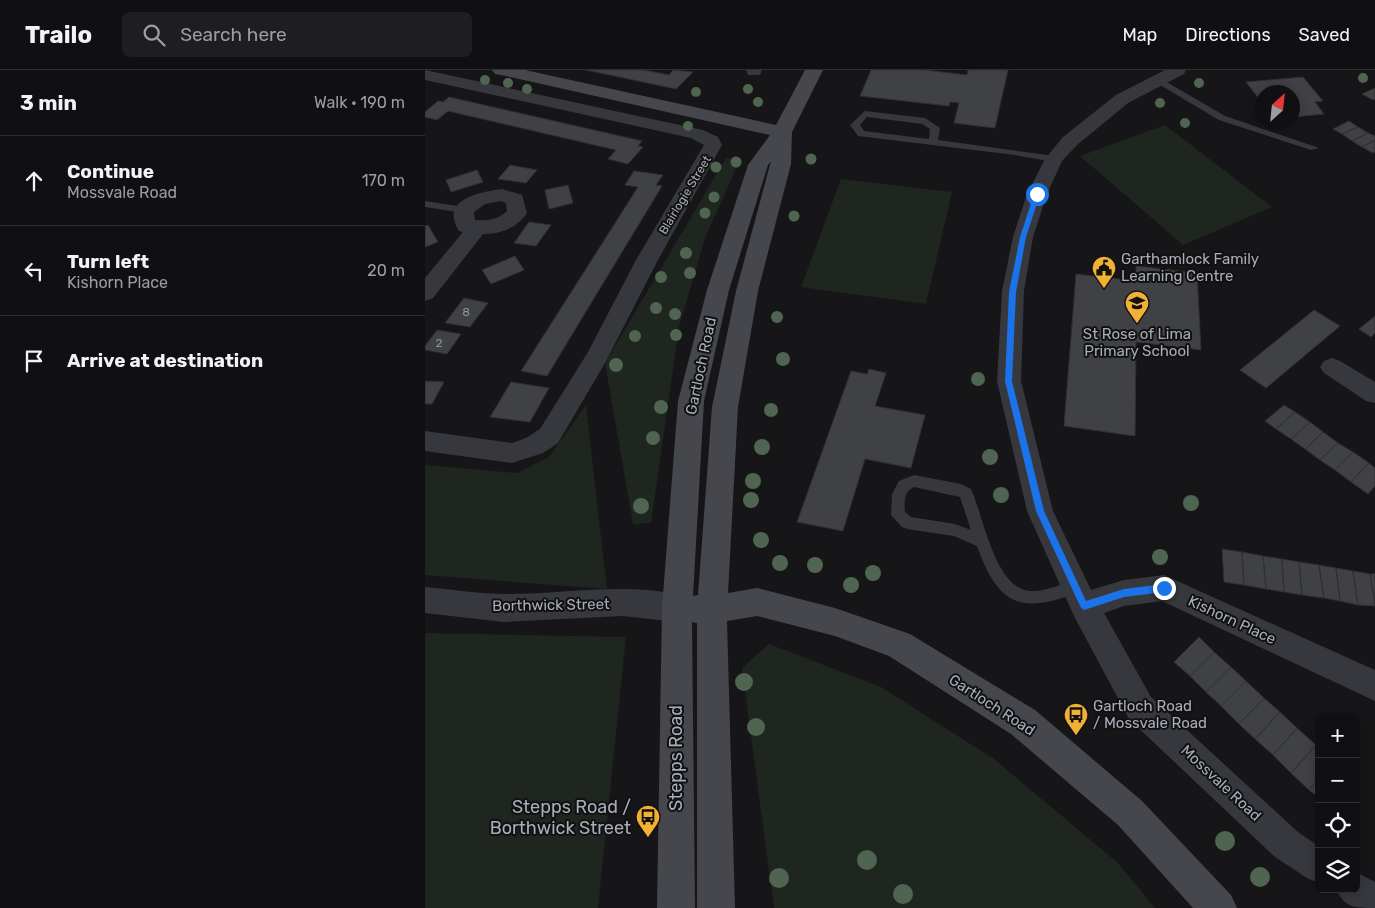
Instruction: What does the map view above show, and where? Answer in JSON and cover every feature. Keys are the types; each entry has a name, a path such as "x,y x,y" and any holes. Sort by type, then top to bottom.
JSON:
{"main road":[{"path":"501,70 782,132 814,70"},
{"name":"Gartloch Road","path":"782,132 758,165 718,290 691,401 677,608 712,610 757,602 835,622 899,645 1023,722 1130,813 1218,908"},
{"name":"Gartloch Road","path":"712,610 725,407 747,291 781,164 782,132"},
{"name":"Stepps Road","path":"676,908 677,608"},
{"path":"712,610 716,908"}],"street":[{"name":"Blairlogie Street","path":"425,75 697,134 711,141 713,145 647,260 592,365 549,436 533,446 512,453 425,441"},
{"name":"Mossvale Road","path":"1168,75 1122,99 1071,141 1054,159 1037,194 1023,237 1013,292 1009,381 1040,511 1080,596 1140,708 1287,845 1315,863"},
{"path":"502,195 515,199 517,213 510,221 493,229 478,227 466,226 464,210 479,198 502,195"},
{"path":"425,292 478,227"},
{"path":"1332,367 1375,394"},
{"name":"Kishorn Place","path":"1080,596 1164,588 1375,686"},
{"name":"Borthwick Street","path":"425,600 504,608 623,603 677,608"},
{"path":"1360,893 1375,903"}],"lane":[{"path":"1168,75 1222,118 1314,148"},
{"path":"933,141 935,128 925,121 865,114 855,125 861,134 933,141 1054,159"},
{"path":"425,204 464,210"},
{"path":"983,542 955,530 907,523 897,515 898,496 901,487 906,482 914,481 961,490 966,493 983,542 990,564 1006,588 1017,595 1037,598 1080,596"}],"shaded area":[{"path":"1165,125 1272,207 1183,245 1080,156"},
{"path":"726,158 740,160 705,238 679,327 651,523 633,524 605,363"},
{"path":"841,179 952,192 926,304 801,287"},
{"path":"586,405 607,589 425,575 425,465 517,473 549,457"},
{"path":"425,633 626,637 598,908 425,908"},
{"path":"769,644 881,687 994,759 1118,863 1155,908 774,908 742,668"}],"building":[{"path":"586,70 644,70 669,75 673,70 693,72 676,89"},
{"path":"871,70 925,70 967,75 968,70 1008,70 995,128 954,123 959,103 950,102 949,106 860,96"},
{"path":"1303,77 1323,101 1315,102 1324,114 1300,116 1300,85 1255,85 1255,94 1246,82"},
{"path":"1375,88 1375,99 1373,100 1362,94"},
{"path":"449,97 642,141 638,146 643,147 628,164 608,159 616,150 448,111 437,120 425,117 425,112 438,101 443,102"},
{"path":"1349,121 1358,127 1342,134 1333,129"},
{"path":"1358,127 1368,133 1352,141 1342,134"},
{"path":"1368,133 1375,136 1375,140 1362,147 1352,141"},
{"path":"1375,140 1375,152 1373,153 1362,147"},
{"path":"510,165 537,170 526,183 498,179"},
{"path":"477,170 483,182 451,192 446,180"},
{"path":"634,171 663,175 656,185 662,186 547,376 521,371 638,187 625,185"},
{"path":"568,185 573,203 549,209 545,190"},
{"path":"529,222 551,225 536,246 514,243"},
{"path":"428,225 438,242 425,247 425,226"},
{"path":"515,256 524,270 491,284 482,270"},
{"path":"1136,266 1197,273 1201,350 1136,342 1135,436 1064,426 1076,274 1136,281"},
{"path":"464,298 488,303 470,327 445,323"},
{"path":"1314,310 1340,326 1266,388 1240,370"},
{"path":"1375,316 1375,333 1371,337 1359,329"},
{"path":"437,330 461,334 447,354 425,350 425,346"},
{"path":"869,369 886,373 875,406 925,415 911,468 865,459 843,531 797,522 851,371 867,374"},
{"path":"425,381 444,382 432,404 425,404"},
{"path":"511,382 549,388 530,422 490,417"},
{"path":"1284,405 1295,412 1276,429 1265,421"},
{"path":"1295,412 1310,422 1291,439 1276,429"},
{"path":"1310,422 1323,432 1305,449 1291,439"},
{"path":"1323,432 1338,443 1320,460 1305,449"},
{"path":"1338,443 1353,452 1335,470 1320,460"},
{"path":"1353,452 1369,463 1351,482 1335,470"},
{"path":"1369,463 1375,468 1375,486 1368,494 1351,482"},
{"path":"1222,549 1242,552 1244,585 1224,582"},
{"path":"1242,552 1263,556 1266,589 1244,585"},
{"path":"1263,556 1282,559 1284,592 1266,589"},
{"path":"1282,559 1299,562 1302,595 1284,592"},
{"path":"1299,562 1319,565 1324,598 1302,595"},
{"path":"1319,565 1336,568 1340,601 1324,598"},
{"path":"1336,568 1353,571 1358,605 1340,601"},
{"path":"1353,571 1370,574 1375,606 1358,605"},
{"path":"1370,574 1375,574 1375,602"},
{"path":"1199,637 1214,652 1190,676 1174,662"},
{"path":"1214,652 1231,667 1206,692 1190,676"},
{"path":"1231,667 1246,681 1221,706 1206,692"},
{"path":"1246,681 1264,698 1239,724 1221,706"},
{"path":"1264,698 1280,712 1255,739 1239,724"},
{"path":"1280,712 1297,728 1273,755 1255,739"},
{"path":"1297,728 1315,744 1291,773 1273,755"},
{"path":"1315,746 1315,783 1309,790 1291,773"},
{"path":"1315,783 1315,795 1309,790"}],"place":[{"name":"Garthamlock Family Learning Centre","path":"1104,289"},
{"name":"St Rose of Lima Primary School","path":"1137,324"},
{"name":"Gartloch Road / Mossvale Road","path":"1076,736"},
{"name":"Stepps Road / Borthwick Street","path":"648,838"}],"route":[{"path":"1037,194 1023,237 1013,292 1009,381 1040,511 1084,606 1124,593 1164,588"}]}
